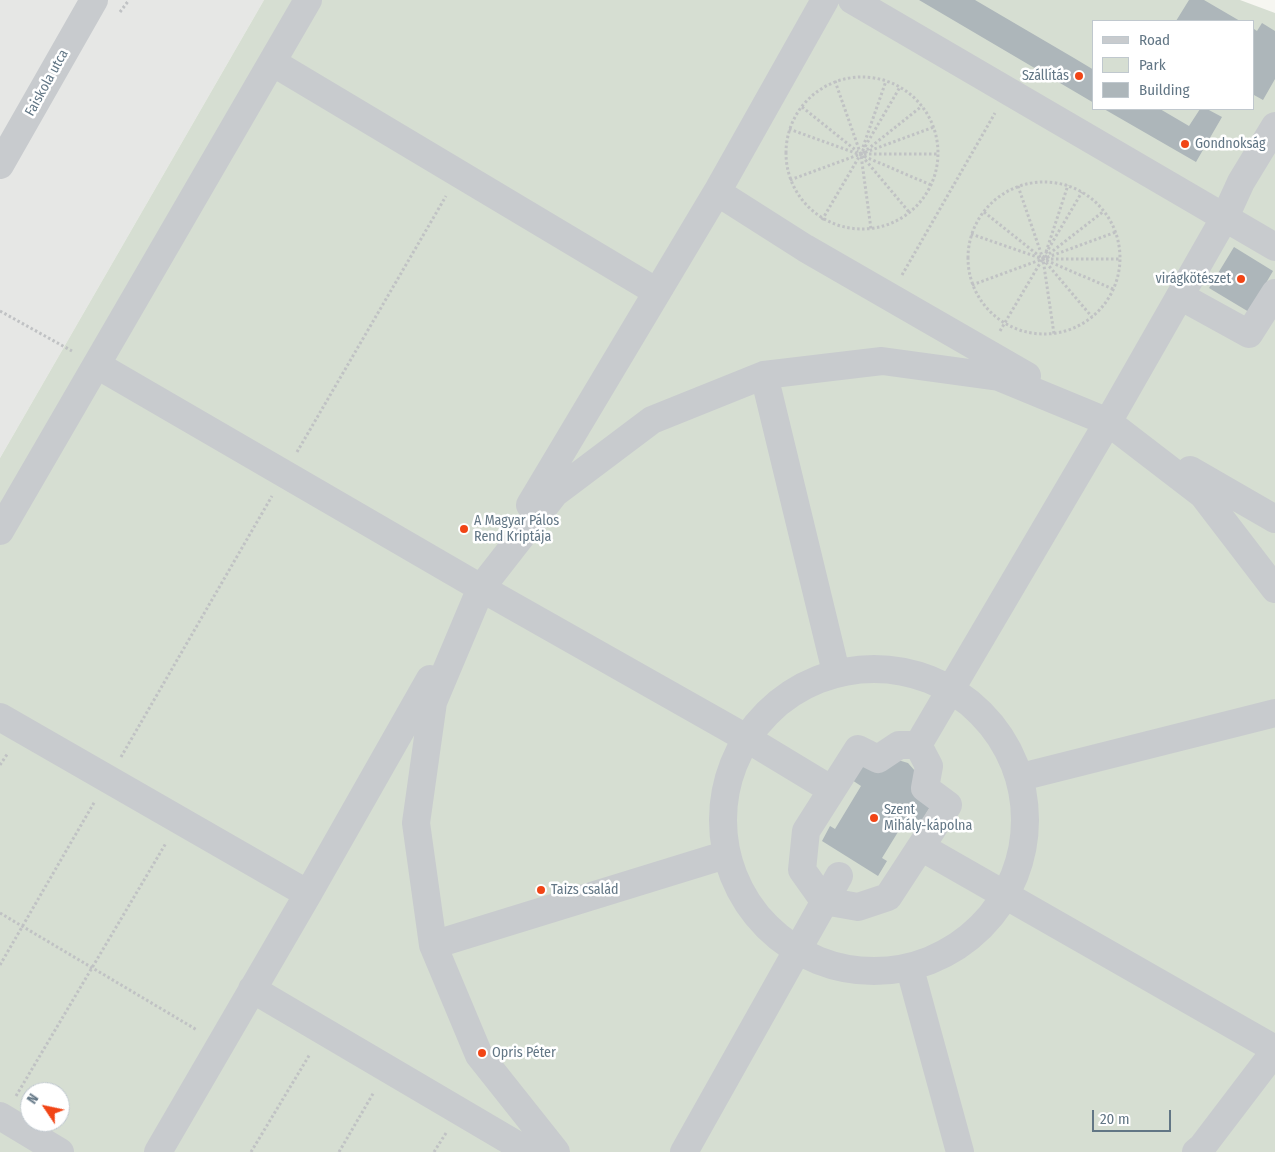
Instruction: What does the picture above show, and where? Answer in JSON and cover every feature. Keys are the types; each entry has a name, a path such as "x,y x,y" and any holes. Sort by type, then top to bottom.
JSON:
{"street":[{"name":"Faiskola utca","path":"0,166 94,0"},
{"path":"0,531 308,0"},
{"path":"158,1152 308,894 481,588 716,192 825,0"},
{"path":"852,0 1275,246"},
{"path":"272,62 657,292"},
{"path":"918,745 1108,422 1225,217 1241,182 1275,126"},
{"path":"716,192 805,248 1275,519"},
{"path":"1180,296 1249,334 1275,293"},
{"path":"556,1152 479,1055 433,945 416,823 432,702 481,588 555,493 652,420 764,375 882,360 999,377 1108,422 1203,495 1275,589"},
{"path":"97,365 481,588 746,738 832,790"},
{"path":"764,375 836,672"},
{"path":"895,668 952,688 995,726 1021,777 1026,838 1007,897 966,943 910,969 856,972 804,956 754,914 725,855 724,794 746,738 785,697 836,672 895,668"},
{"path":"1021,777 1275,713"},
{"path":"0,717 308,894"},
{"path":"899,745 918,745 929,766 925,788 948,805 888,897 858,907 824,901 802,870 806,831 858,749 878,759 899,745"},
{"path":"921,848 1275,1051"},
{"path":"433,945 725,855"},
{"path":"684,1152 839,876"},
{"path":"910,969 960,1152"},
{"path":"252,989 527,1152"},
{"path":"1196,1152 1202,1147 1275,1051"},
{"path":"1217,1152 1275,1051"},
{"path":"1,1117 60,1152"}],"path":[{"path":"852,77 869,77 886,81 900,87 922,106 934,127 938,154 934,177 927,193 909,212 888,225 854,230 837,226 822,219 797,195 790,180 786,164 786,146 789,129 802,107 820,89 836,81 852,77"},
{"path":"836,81 860,154 871,229"},
{"path":"860,154 886,81"},
{"path":"805,248 900,87"},
{"path":"890,297 1008,91"},
{"path":"860,154 922,106"},
{"path":"802,107 860,154 909,212"},
{"path":"790,180 934,127"},
{"path":"789,129 860,154 931,185"},
{"path":"860,154 938,154"},
{"path":"0,965 459,174"},
{"path":"1034,182 1052,182 1068,186 1082,192 1104,211 1116,232 1120,265 1113,289 1099,311 1092,317 1070,330 1054,334 1028,333 1004,324 980,300 972,285 968,268 971,234 984,212 1002,194 1018,186 1034,182"},
{"path":"1018,186 1043,259 1054,334"},
{"path":"1043,259 1068,186"},
{"path":"987,353 1082,192"},
{"path":"1043,259 1104,211"},
{"path":"984,212 1043,259 1092,317"},
{"path":"972,285 1116,232"},
{"path":"971,234 1043,259 1113,289"},
{"path":"1043,259 1120,258"},
{"path":"0,311 64,347"},
{"path":"1,1117 180,820"},
{"path":"0,913 220,1044"},
{"path":"252,1152 323,1031"},
{"path":"339,1152 388,1070"}],"shaded area":[{"path":"0,0 264,0 0,458"}],"green space":[{"path":"264,0 1240,0 1275,13 1275,1152 0,1152 0,458"}],"building":[{"path":"919,0 975,0 1074,58 1092,69 1092,102"},
{"path":"1189,0 1204,0 1238,20 1177,20"},
{"path":"1262,23 1275,31 1275,79 1263,100 1255,96 1255,30 1257,31"},
{"name":"Gondnokság","path":"1106,110 1162,110 1189,126 1199,110 1209,110 1222,117 1196,162"},
{"name":"virágkötészet","path":"1234,247 1273,271 1249,312 1209,288"},
{"name":"Szent Mihály-kápolna","path":"861,758 898,760 908,763 915,771 933,802 921,822 909,814 882,858 887,861 878,876 822,841 830,826 835,829 861,786 849,778"}],"place":[{"name":"Szállítás","path":"1079,76"},
{"name":"Gondnokság","path":"1185,144"},
{"name":"virágkötészet","path":"1241,279"},
{"name":"A Magyar Pálos Rend Kriptája","path":"464,529"},
{"name":"Szent Mihály-kápolna","path":"874,818"},
{"name":"Taizs család","path":"541,890"},
{"name":"Opris Péter","path":"482,1053"}]}
